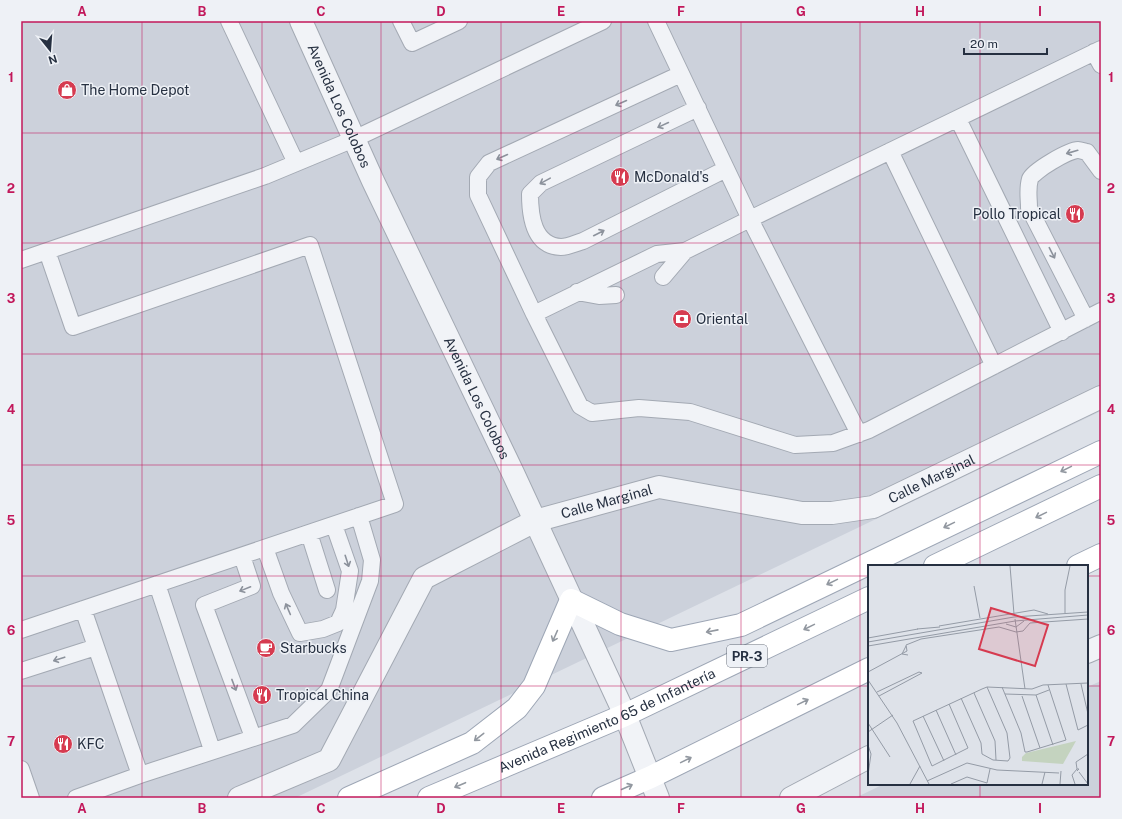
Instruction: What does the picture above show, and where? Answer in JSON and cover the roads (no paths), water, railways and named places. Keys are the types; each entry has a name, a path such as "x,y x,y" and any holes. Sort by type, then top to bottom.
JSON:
{"main road":[{"path":"348,798 472,743 517,708 534,686 571,600 620,624 671,640 742,625 1101,452"},
{"path":"937,565 1101,486"},
{"path":"1080,565 1101,554"},
{"name":"Avenida Regimiento 65 de Infantería","path":"429,798 625,715 868,598"},
{"path":"604,798 651,777 868,669"}],"street":[{"name":"Avenida Los Colobos","path":"301,21 354,139 625,715 651,777 658,798"},
{"name":"Calle Marginal","path":"240,798 329,760 424,578 535,521 659,487 802,513 832,513 873,508 1101,397"},
{"path":"1088,652 1101,646"},
{"path":"791,798 868,758"}],"lane":[{"path":"229,21 296,163"},
{"path":"401,21 412,42 459,21"},
{"path":"21,260 265,176 354,139 602,21"},
{"path":"656,21 750,219 858,434"},
{"path":"534,314 657,254 685,251 890,151 1099,55"},
{"path":"681,74 489,163 478,178 478,195 534,314 580,406 592,412 639,408 690,412 796,445 833,443 858,434 1101,311"},
{"path":"698,108 541,183 530,194 530,213 536,231 546,243 562,247 583,241 726,169"},
{"path":"958,119 1062,332"},
{"path":"1086,319 1029,208 1028,193 1031,178 1035,174 1064,155 1078,150 1087,152 1101,171"},
{"path":"890,151 994,366"},
{"path":"21,630 395,504 310,245 73,327 47,251"},
{"path":"663,277 685,251"},
{"path":"577,292 599,296 616,296"},
{"path":"76,798 212,750 293,725 329,690 370,581 372,560 359,516"},
{"path":"265,548 281,593 300,632 323,629 338,623 344,610 349,588 350,571 334,525"},
{"path":"309,533 327,590"},
{"path":"242,556 252,586 204,605 254,737"},
{"path":"157,584 212,750"},
{"path":"83,609 140,775"},
{"path":"21,671 96,647"},
{"path":"21,769 31,798"}],"place":[{"name":"The Home Depot","path":"67,90"},
{"name":"McDonald's","path":"620,177"},
{"name":"Pollo Tropical","path":"1075,214"},
{"name":"Oriental","path":"682,319"},
{"name":"Starbucks","path":"266,648"},
{"name":"Tropical China","path":"262,695"},
{"name":"KFC","path":"63,744"}]}
